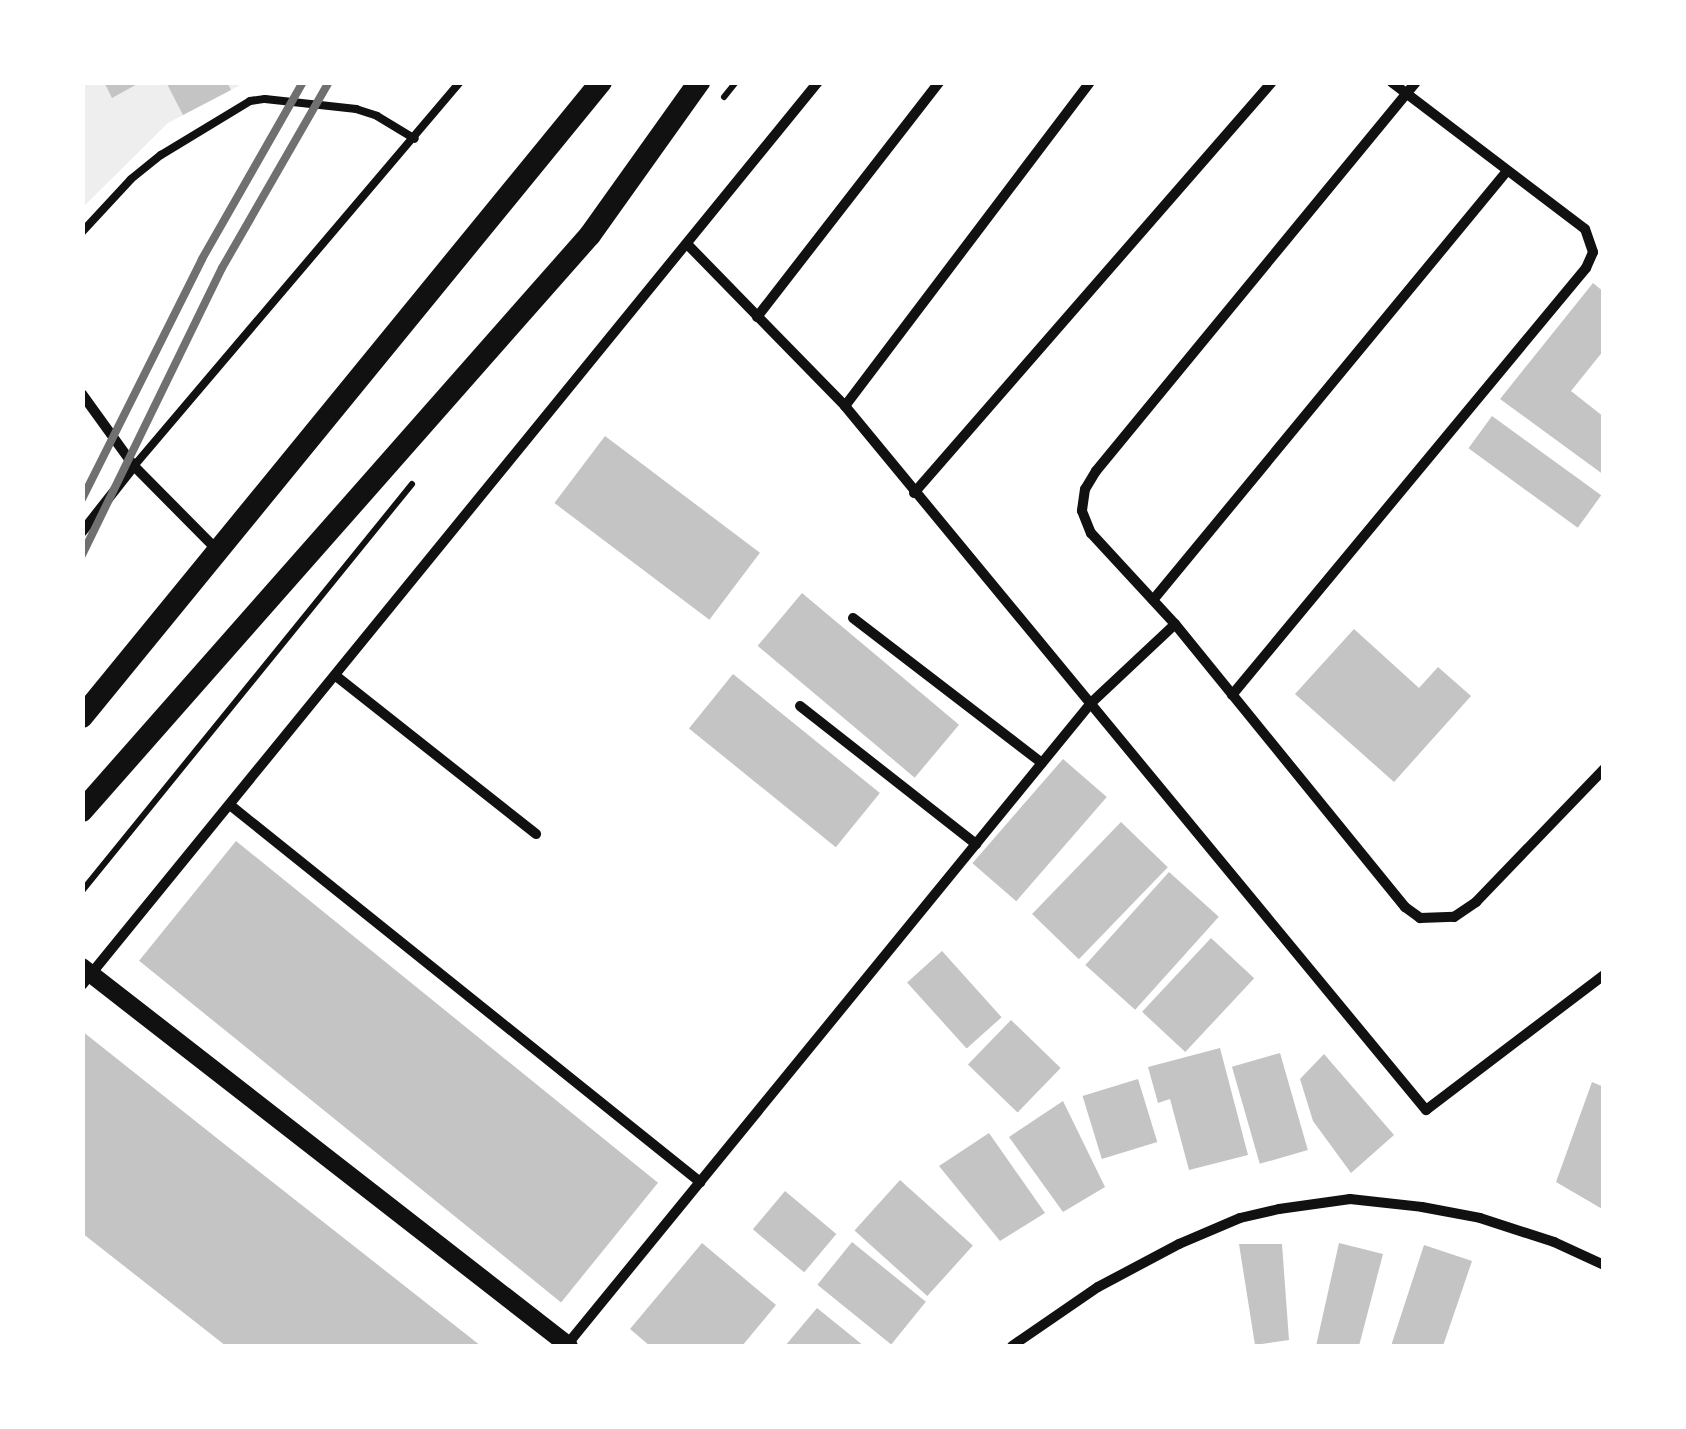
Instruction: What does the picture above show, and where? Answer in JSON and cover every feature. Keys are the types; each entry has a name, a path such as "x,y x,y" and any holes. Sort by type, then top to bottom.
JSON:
{"main road":[{"path":"82,718 220,554 601,82"},
{"path":"82,811 590,235 699,82"}],"street":[{"path":"818,82 689,246 230,805 85,975 567,1346 1091,704 1175,624"},
{"path":"757,317 939,82"},
{"path":"845,406 1090,82"},
{"path":"914,493 1272,82"},
{"path":"1232,694 1586,268 1593,252 1585,229 1390,82"},
{"path":"1416,82 1085,490 1082,510 1091,532 1175,624 1405,907 1420,918 1454,916 1476,902 1604,769"},
{"path":"1153,600 1507,171"},
{"path":"689,246 845,406 1426,1110 1604,975"},
{"path":"82,394 134,466 220,554"},
{"path":"82,532 134,466"},
{"path":"853,618 1042,763"},
{"path":"336,676 536,834"},
{"path":"800,706 976,844"},
{"path":"230,805 700,1182"},
{"path":"1012,1346 1098,1286 1179,1244 1240,1218 1296,1206 1350,1199 1480,1218 1554,1242 1604,1265"}],"lane":[{"path":"134,466 460,82"},
{"path":"82,232 131,180 161,155 250,101 265,99 356,109 377,116 415,139"}],"shaded area":[{"path":"83,83 244,83 168,123 83,207"}],"building":[{"path":"104,82 141,82 112,98"},
{"path":"166,82 227,82 231,90 183,115"},
{"path":"1593,283 1604,292 1604,350 1571,391 1604,417 1604,475 1500,399"},
{"path":"1492,416 1601,495 1578,528 1468,448"},
{"path":"605,436 760,553 709,620 554,503"},
{"path":"802,593 959,725 915,778 758,646"},
{"path":"1354,629 1419,688 1438,667 1471,696 1394,782 1295,694"},
{"path":"733,674 880,793 836,847 689,728"},
{"path":"1063,759 1107,797 1016,901 972,863"},
{"path":"1121,822 1168,867 1079,959 1032,914"},
{"path":"236,841 658,1183 561,1302 139,961"},
{"path":"1169,872 1219,917 1135,1010 1085,965"},
{"path":"1211,938 1254,978 1185,1052 1142,1012"},
{"path":"942,951 1002,1017 967,1049 907,982"},
{"path":"1011,1020 1061,1068 1018,1113 968,1065"},
{"path":"82,1031 481,1346 226,1346 82,1233"},
{"path":"1220,1048 1248,1155 1189,1170 1170,1099 1158,1103 1148,1067"},
{"path":"1280,1053 1308,1150 1260,1164 1232,1067"},
{"path":"1324,1054 1394,1135 1351,1173 1313,1121 1300,1079"},
{"path":"1138,1079 1157,1142 1102,1159 1083,1096"},
{"path":"1592,1082 1604,1087 1604,1210 1556,1182"},
{"path":"1063,1101 1105,1187 1063,1212 1009,1137"},
{"path":"989,1133 1045,1213 1000,1241 939,1166"},
{"path":"900,1180 973,1246 927,1296 854,1231"},
{"path":"785,1191 836,1234 804,1272 753,1229"},
{"path":"852,1242 926,1302 891,1345 817,1285"},
{"path":"702,1243 776,1305 742,1346 650,1346 630,1329"},
{"path":"1339,1243 1383,1254 1359,1346 1316,1346"},
{"path":"1239,1244 1282,1244 1289,1340 1255,1345"},
{"path":"1424,1245 1472,1261 1443,1346 1391,1346"},
{"path":"817,1308 864,1346 785,1346"}],"railway":[{"path":"82,499 202,259 303,82"},
{"path":"82,555 222,268 329,82"}]}
